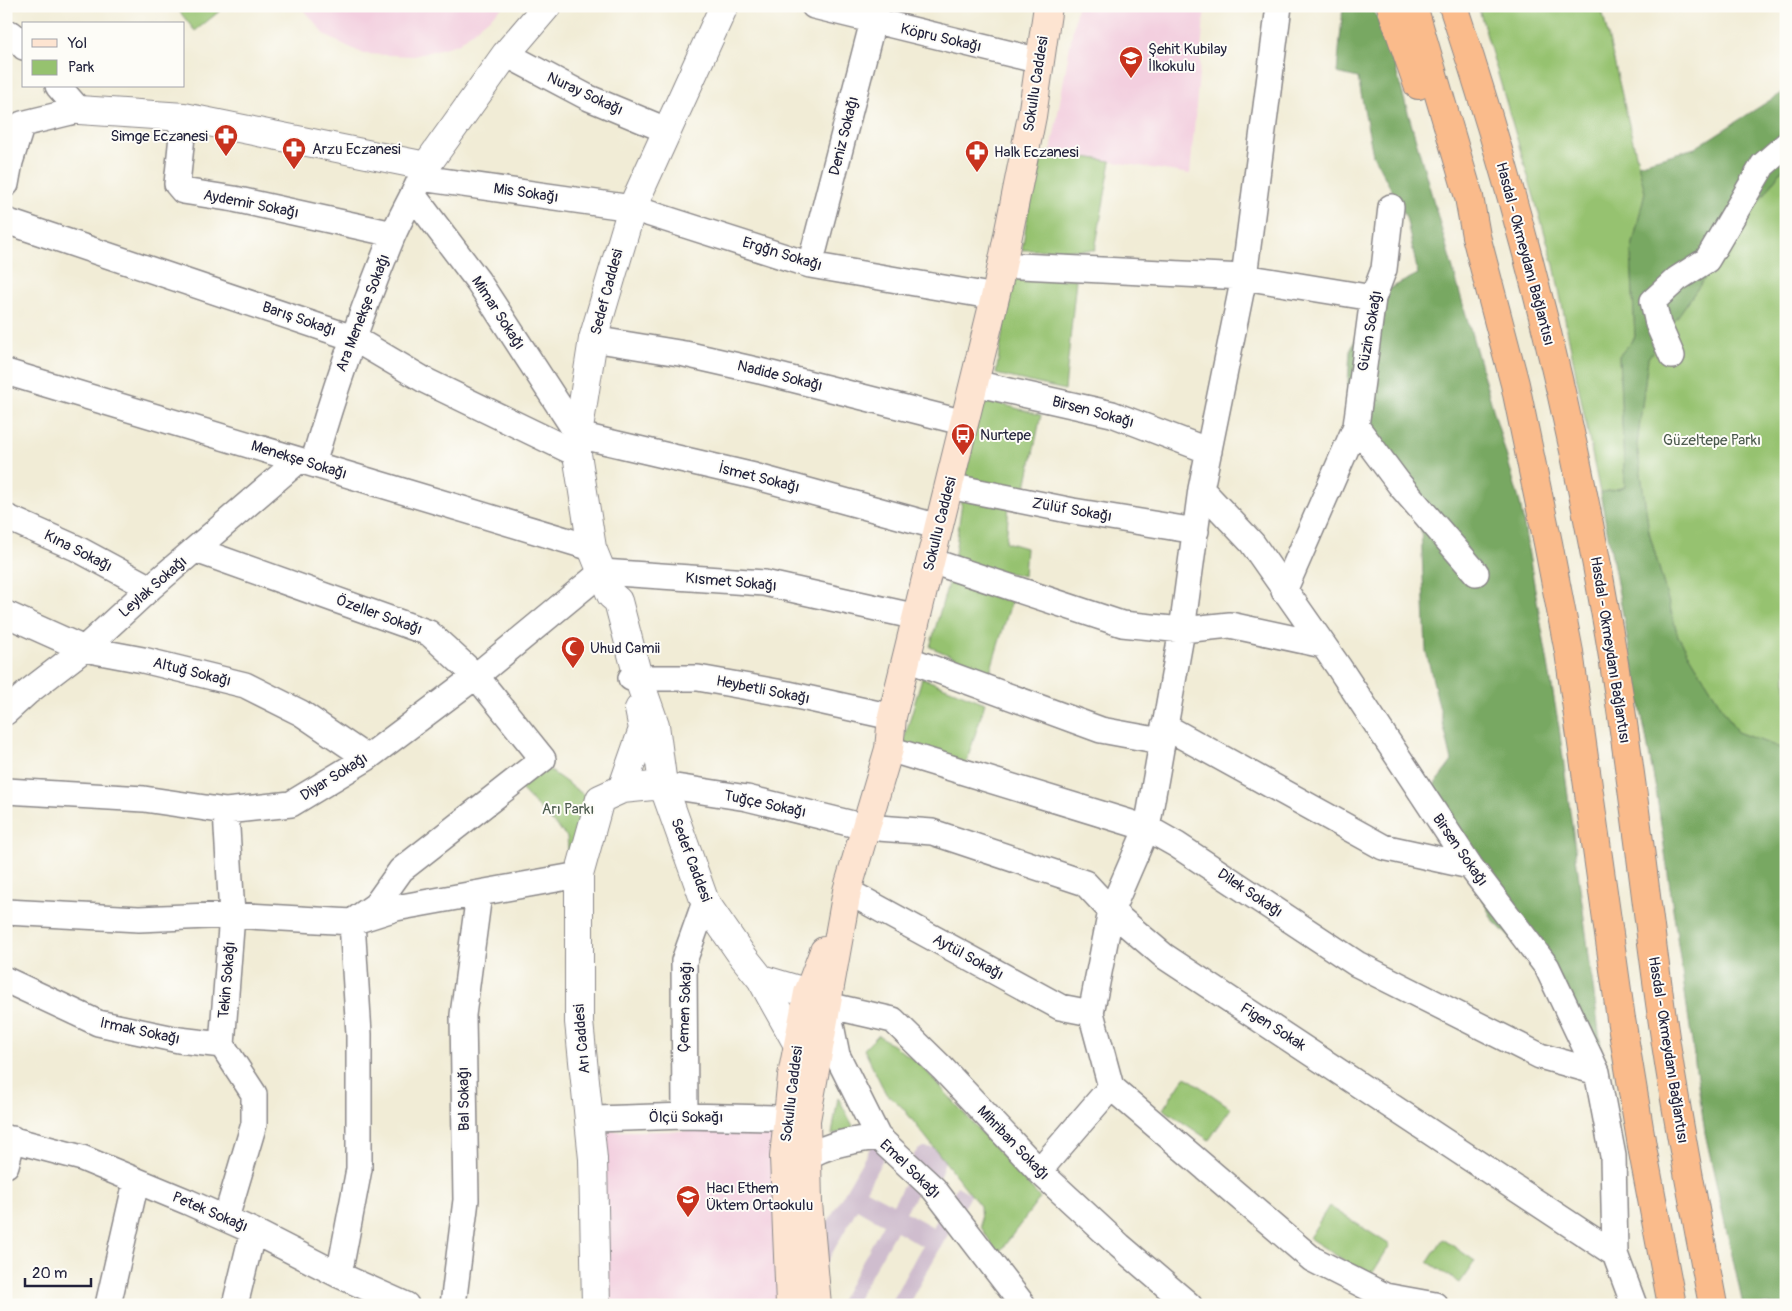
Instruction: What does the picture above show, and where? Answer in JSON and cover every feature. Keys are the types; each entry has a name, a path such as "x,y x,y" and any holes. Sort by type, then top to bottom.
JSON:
{"highway":[{"path":"1391,6 1447,177 1476,236"},
{"path":"1413,6 1460,161 1476,236 1515,384 1568,652 1620,1019 1672,1305"},
{"name":"Hasdal - Okmeydanı Bağlantısı","path":"1453,6 1496,147 1533,279 1561,395 1610,635 1660,1006 1690,1186 1713,1305"}],"main road":[{"name":"Sokullu Caddesi","path":"790,1305 785,1172 792,1076 798,1045 818,999 865,827 889,749 892,718 996,297 1032,116 1048,6"},
{"name":"Sokullu Caddesi","path":"817,1305 808,1203 806,1120 818,999"}],"street":[{"path":"6,184 14,124 79,110 184,117 420,180 506,54 547,6"},
{"name":"Sedef Caddesi","path":"724,6 632,208 594,339 577,445 592,548 606,584 608,605 655,726 663,785 705,902 761,979 798,1045"},
{"name":"Köpru Sokağı","path":"814,6 875,14 1040,61"},
{"path":"1279,6 1244,276 1201,489 1182,630 1162,734 1147,828 1111,911 1091,1014 1110,1087 1312,1259 1367,1297 1385,1296 1435,1305"},
{"name":"Deniz Sokağı","path":"810,265 875,14"},
{"path":"6,33 12,34 22,45"},
{"name":"Nuray Sokağı","path":"506,54 589,98 666,130"},
{"path":"60,88 79,110"},
{"name":"Aydemir Sokağı","path":"184,117 177,184 183,191 234,199 393,234"},
{"path":"1672,356 1658,324 1653,301 1677,279 1707,260 1763,165 1786,145"},
{"name":"Mis Sokağı","path":"420,180 632,208"},
{"name":"Ara Menekşe Sokağı","path":"306,462 393,234 420,180"},
{"name":"Mimar Sokağı","path":"420,180 478,281 577,445"},
{"name":"Güzin Sokağı","path":"1284,590 1356,426 1373,298 1384,269 1391,207"},
{"name":"Ergğn Sokağı","path":"632,208 810,265 996,297"},
{"name":"Barış Sokağı","path":"6,220 353,338 426,381 577,445"},
{"path":"1001,265 1244,276 1373,298"},
{"name":"Nadide Sokağı","path":"594,339 732,365 965,422"},
{"name":"Menekşe Sokağı","path":"6,372 592,548"},
{"name":"Birsen Sokağı","path":"974,383 1112,414 1209,451"},
{"path":"1356,426 1400,485 1476,573"},
{"name":"İsmet Sokağı","path":"577,445 754,476 939,527"},
{"name":"Leylak Sokağı","path":"6,712 28,692 84,649 150,588 306,462"},
{"name":"Zülüf Sokağı","path":"949,486 1073,511 1196,531"},
{"name":"Birsen Sokağı","path":"1201,489 1252,543 1323,645 1470,866 1547,967 1596,1072 1613,1156 1615,1254"},
{"name":"Kına Sokağı","path":"6,517 76,548 150,588"},
{"name":"Özeller Sokağı","path":"196,550 429,633 476,676 543,759 401,870 376,905 352,922"},
{"path":"930,561 1122,624 1182,630 1230,625 1323,645"},
{"name":"Kısmet Sokağı","path":"606,584 764,583 917,617"},
{"name":"Diyar Sokağı","path":"6,791 144,799 226,812 291,804 366,758 476,676 606,584"},
{"name":"Altuğ Sokağı","path":"6,614 84,649 143,660 245,685 301,713 366,758"},
{"path":"907,658 1101,730 1162,734 1383,847 1470,866"},
{"name":"Sedef Caddesi","path":"622,789 643,729 635,678"},
{"name":"Heybetli Sokağı","path":"635,678 698,678 788,694 892,718"},
{"name":"Dilek Sokağı","path":"889,749 1147,828 1177,845 1357,964 1540,1056 1596,1072"},
{"path":"622,789 663,785"},
{"name":"Tuğçe Sokağı","path":"663,785 747,798 865,827"},
{"name":"Arı Caddesi","path":"596,1305 593,1159 579,1022 579,875 600,799 622,789"},
{"name":"Tekin Sokağı","path":"222,1045 232,915 226,812"},
{"name":"Figen Sokak","path":"865,827 932,832 1085,882 1111,911 1164,956 1615,1254"},
{"path":"6,912 139,919 232,915 352,922 396,908 579,875"},
{"name":"Aytül Sokağı","path":"848,891 1060,1007 1091,1014"},
{"name":"Bal Sokağı","path":"453,1305 466,1200 463,1015 479,894"},
{"name":"Çemen Sokağı","path":"685,1116 684,961 705,902"},
{"path":"339,1275 359,1169 359,1034 352,922"},
{"path":"761,979 818,999 837,1055 878,1137"},
{"name":"Irmak Sokağı","path":"6,980 98,1023 179,1040 222,1045"},
{"name":"Mihriban Sokağı","path":"818,999 893,1020 942,1068 1039,1171 1120,1246 1189,1305"},
{"path":"222,1045 254,1094 254,1124 226,1218"},
{"path":"1039,1171 1110,1087"},
{"name":"Ölçü Sokağı","path":"596,1119 685,1116 775,1118"},
{"name":"Emel Sokağı","path":"785,1172 807,1155 840,1142 878,1137 934,1189 1023,1305"},
{"path":"6,1165 10,1139"},
{"name":"Petek Sokağı","path":"10,1139 82,1158 226,1218 339,1275 363,1296 406,1305"},
{"path":"108,1305 136,1182"},
{"path":"235,1305 253,1231"},
{"path":"1615,1254 1634,1305"}],"shaded area":[{"path":"301,6 504,6 458,44 414,56 364,54 326,36"},
{"name":"Şehit Kubilay İlkokulu","path":"1077,6 1205,6 1190,174 1051,152"},
{"name":"Hacı Ethem Üktem Ortaokulu","path":"598,1131 773,1131 780,1305 602,1305"},
{"path":"874,1141 888,1150 866,1190 893,1204 912,1171 914,1154 923,1147 934,1148 939,1151 945,1161 940,1176 936,1179 924,1181 906,1212 933,1227 957,1186 971,1194 908,1305 889,1305 922,1246 896,1231 854,1305 838,1305 883,1224 857,1209 803,1305 780,1305"}],"green space":[{"path":"175,6 226,6 195,31"},
{"path":"1343,6 1372,6 1389,46 1520,503 1559,727 1604,1070 1540,967 1493,921 1431,789 1452,761 1426,651 1420,503 1347,398 1350,350 1379,294 1418,274 1406,217 1373,155 1358,78 1337,73"},
{"path":"1478,6 1601,6 1645,192 1631,252 1635,337 1619,356 1625,487 1600,493 1554,265"},
{"path":"1786,90 1786,164 1648,358 1637,445 1649,532 1678,636 1737,732 1786,750 1786,1305 1743,1305 1705,1133 1656,790 1600,493 1625,487 1619,356 1635,337 1631,252 1645,192 1638,164 1695,148"},
{"path":"1051,152 1111,161 1095,250 1022,250 1037,156"},
{"name":"Güzeltepe Parkı","path":"1786,164 1786,750 1737,732 1678,636 1649,532 1637,445 1648,358"},
{"path":"1011,279 1076,279 1065,390 996,374"},
{"path":"983,399 1041,415 1025,492 961,479"},
{"path":"963,494 1009,505 1006,542 1026,548 1024,576 954,561"},
{"path":"949,580 1013,596 990,672 930,647"},
{"path":"922,678 985,703 965,767 902,746"},
{"name":"Arı Parkı","path":"545,767 594,802 569,860 567,837 521,789"},
{"path":"878,1035 920,1064 1040,1198 998,1254 981,1227 980,1206 902,1107 885,1092 864,1049"},
{"path":"1185,1076 1231,1108 1209,1140 1163,1109"},
{"path":"838,1097 854,1128 832,1135"},
{"path":"1329,1206 1390,1245 1370,1277 1309,1238"},
{"path":"1443,1239 1475,1261 1460,1283 1428,1262"}],"place":[{"name":"Şehit Kubilay İlkokulu","path":"1131,79"},
{"name":"Simge Eczanesi","path":"226,157"},
{"name":"Arzu Eczanesi","path":"294,170"},
{"name":"Halk Eczanesi","path":"977,173"},
{"name":"Nurtepe","path":"963,456"},
{"name":"Uhud Camii","path":"573,669"},
{"name":"Hacı Ethem Üktem Ortaokulu","path":"688,1218"}]}
